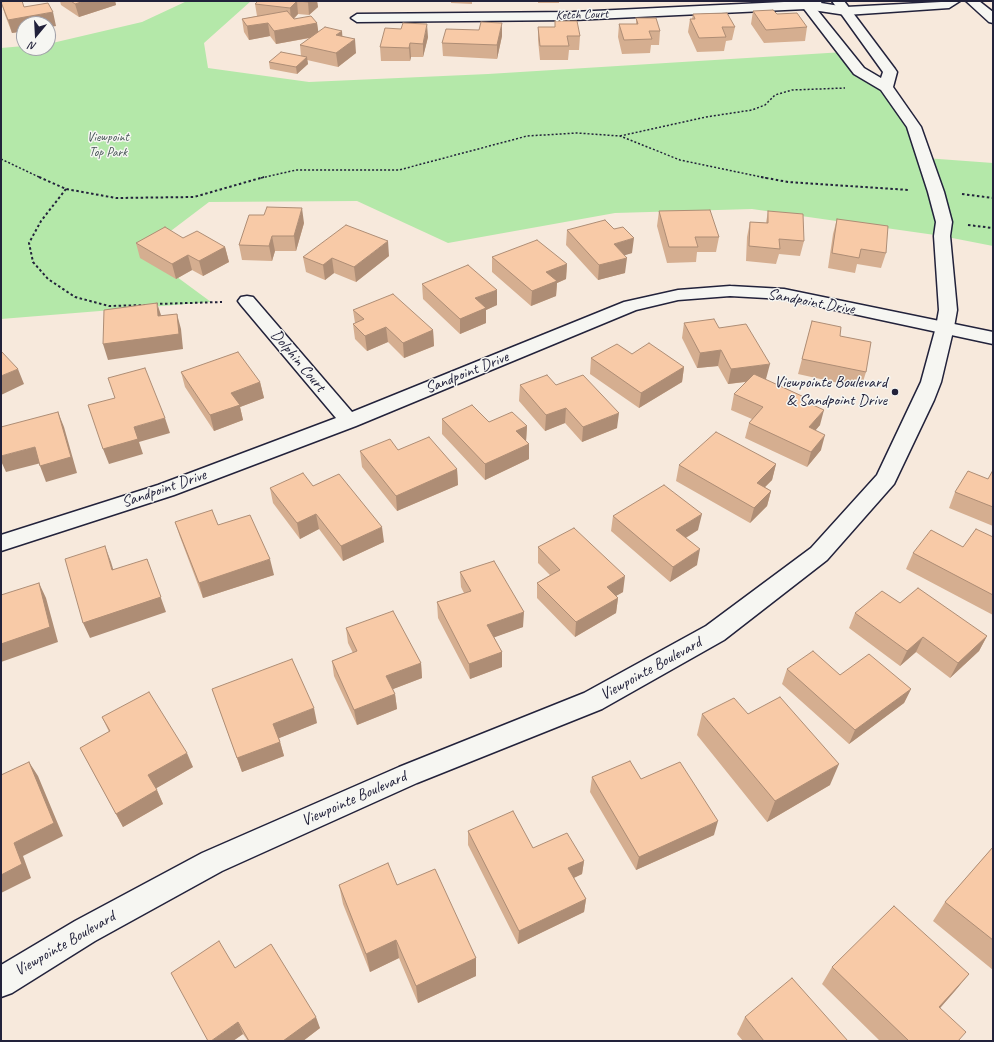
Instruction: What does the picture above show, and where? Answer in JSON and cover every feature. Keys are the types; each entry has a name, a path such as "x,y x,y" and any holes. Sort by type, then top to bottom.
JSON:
{"street":[{"name":"Ketch Court","path":"357,18 573,16 809,2 842,6 949,4 954,1"},
{"path":"972,1 993,19"},
{"name":"Viewpointe Boulevard","path":"1,982 85,931 212,862 408,775 593,702 715,633 819,554 886,478 924,400 935,367 945,327 948,310 942,236 944,222 936,192 914,127 886,87 859,72 809,2"},
{"path":"842,6 890,72 886,87"},
{"name":"Sandpoint Drive","path":"1,543 166,490 349,421 630,306 678,295 730,291 784,294 993,338"},
{"name":"Dolphin Court","path":"247,301 349,421"}],"path":[{"path":"1,159 66,189 116,198 194,197 270,175 296,170 399,170 527,136 577,133 620,136 706,117 752,110 765,105 775,95 792,90 886,87"},
{"path":"620,136 680,160 788,182 936,192"},
{"path":"66,189 41,221 29,243 33,262 48,279 75,297 110,306 247,301"}],"green space":[{"name":"Viewpoint Top Park","path":"187,1 251,1 204,43 208,68 309,82 488,74 844,52 886,87 925,158 993,163 993,246 942,236 752,209 615,213 448,243 357,201 209,202 143,252 211,302 1,319 1,48 16,47 16,56 56,56 56,42 142,22"}],"building":[{"path":"22,1 24,7 48,3 53,12 30,16 16,16 16,19 8,20 1,2"},
{"path":"71,1 84,1 75,4"},
{"path":"258,1 297,1 290,8 255,4"},
{"path":"773,10 777,14 797,13 807,27 766,30 753,11"},
{"path":"287,11 294,19 311,16 317,23 274,31 268,23 247,26 242,19"},
{"path":"727,13 735,27 722,27 726,37 699,38 690,19 695,19 693,14"},
{"path":"636,18 656,18 660,31 649,31 652,39 624,40 619,24 638,24"},
{"path":"555,21 577,21 580,36 567,36 569,46 540,46 538,27 555,27"},
{"path":"481,22 502,23 497,45 442,43 446,29 479,30"},
{"path":"403,23 427,24 423,44 410,43 409,48 380,47 385,28 401,29"},
{"path":"325,27 342,31 336,35 355,39 336,53 300,45"},
{"path":"281,52 307,57 296,67 269,62"},
{"path":"267,207 302,208 294,236 272,236 269,246 239,245 249,215 264,215"},
{"path":"710,210 719,237 695,237 698,247 669,247 659,211"},
{"path":"768,211 803,214 804,241 779,239 780,249 749,246 750,222 768,223"},
{"path":"837,219 888,226 886,253 861,249 859,258 832,253"},
{"path":"605,220 614,229 623,227 634,238 614,244 627,258 599,265 567,230"},
{"path":"346,225 388,241 354,267 332,258 323,265 303,257"},
{"path":"165,227 183,238 197,231 225,247 199,261 188,255 172,264 136,243"},
{"path":"537,240 567,264 546,272 557,281 532,291 492,257"},
{"path":"468,265 497,290 475,298 486,308 460,319 422,284"},
{"path":"393,294 433,330 403,343 386,327 365,336 353,324 364,319 353,310"},
{"path":"157,303 158,316 177,314 179,334 103,344 104,310"},
{"path":"714,319 719,328 746,324 770,364 731,369 721,350 700,353 684,323"},
{"path":"812,321 841,327 840,336 871,342 866,372 802,359"},
{"path":"649,343 684,367 641,393 591,358 617,344 632,354"},
{"path":"1,351 18,369 1,376"},
{"path":"238,352 260,382 231,393 240,405 210,415 181,372"},
{"path":"145,368 165,418 134,427 138,439 103,449 88,405 115,398 108,378"},
{"path":"754,374 804,397 802,400 824,410 809,427 825,435 811,452 749,423 763,407 734,394"},
{"path":"547,375 556,385 583,375 619,413 583,427 566,408 546,415 520,385"},
{"path":"472,405 489,422 512,412 527,426 516,431 529,444 485,464 442,419"},
{"path":"58,412 71,457 40,466 35,447 1,456 1,427"},
{"path":"716,432 776,464 757,483 771,491 754,508 679,465"},
{"path":"429,437 457,469 396,496 360,451 390,439 398,450"},
{"path":"993,470 993,507 955,492 968,471 988,479"},
{"path":"303,473 313,486 339,474 382,527 341,546 316,514 297,523 270,488"},
{"path":"664,485 702,514 676,530 700,549 673,567 613,516"},
{"path":"212,510 218,525 250,515 270,559 199,583 175,522"},
{"path":"574,528 625,576 607,587 618,598 576,622 537,583 560,570 538,547"},
{"path":"976,529 993,537 993,595 913,553 931,530 963,547"},
{"path":"105,546 112,570 147,559 161,597 83,623 65,559"},
{"path":"494,561 524,612 487,625 502,652 469,664 437,602 471,591 460,572"},
{"path":"39,583 50,627 1,644 1,595"},
{"path":"918,588 987,636 958,663 923,637 907,651 855,613 882,591 900,603"},
{"path":"393,611 421,663 386,676 395,694 354,710 332,661 357,651 346,628"},
{"path":"813,651 840,675 869,654 911,689 855,730 787,669"},
{"path":"292,659 314,708 273,724 280,742 237,758 212,689"},
{"path":"149,692 187,753 148,775 157,790 116,814 80,748 110,731 102,717"},
{"path":"780,697 839,764 775,801 702,714 734,698 748,714"},
{"path":"630,761 641,779 680,762 718,821 639,857 592,777"},
{"path":"29,762 54,823 14,843 22,864 1,875 1,775"},
{"path":"513,811 533,848 567,833 584,861 568,868 586,899 519,931 468,831"},
{"path":"993,847 993,940 945,902"},
{"path":"388,863 397,885 435,869 476,958 416,986 396,940 366,954 339,885"},
{"path":"894,906 969,974 939,1007 966,1032 958,1041 909,1041 832,967"},
{"path":"219,941 235,968 271,944 316,1017 283,1041 249,1041 238,1022 211,1041 208,1041 171,973"},
{"path":"792,978 848,1041 764,1041 745,1017"}],"place":[{"name":"Viewpointe Boulevard & Sandpoint Drive","path":"895,392"}]}
